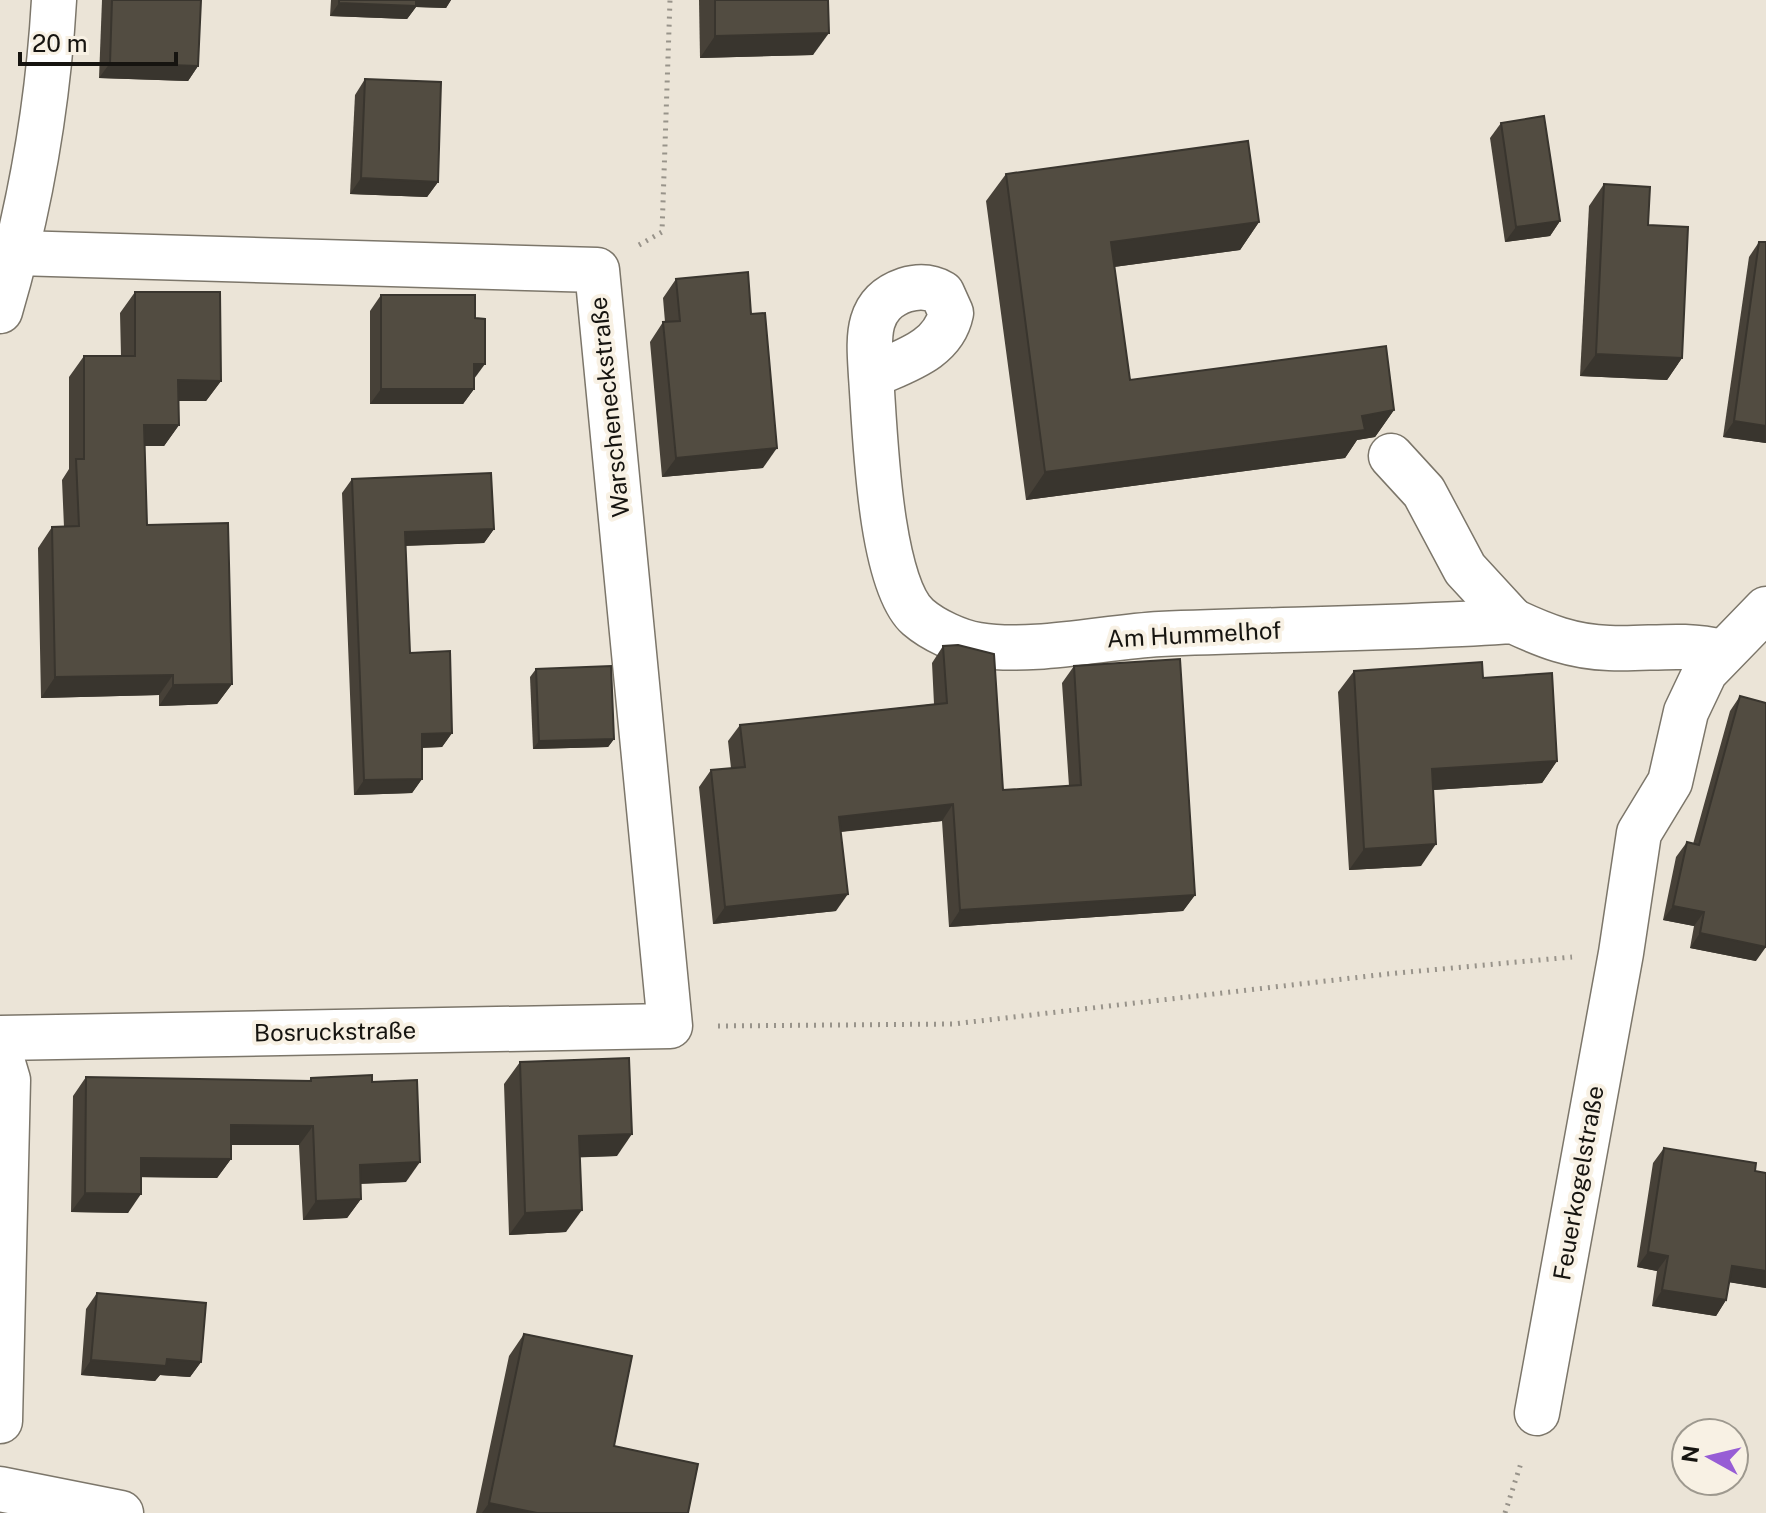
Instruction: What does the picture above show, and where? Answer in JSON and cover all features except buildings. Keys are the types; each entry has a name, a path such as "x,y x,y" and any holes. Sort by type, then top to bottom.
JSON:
{"street":[{"path":"0,311 17,253 49,91 54,0"},
{"name":"Warscheneckstraße","path":"17,253 597,270 670,1026"},
{"name":"Am Hummelhof","path":"871,376 892,569 903,596 917,617 945,634 977,645 1008,647 1158,634 1513,621 1555,640 1581,646 1689,646 1750,633"},
{"path":"1391,456 1424,492 1465,569 1513,621"},
{"name":"Am Hummelhof","path":"1621,953 1639,833 1670,782 1693,693 1750,633"},
{"name":"Feuerkogelstraße","path":"1537,1413 1621,953"},
{"name":"Bosruckstraße","path":"0,1038 670,1026"},
{"path":"0,1053 8,1080 0,1421"},
{"path":"0,1489 121,1513"}],"path":[{"path":"597,270 662,232 670,0"},
{"path":"670,1026 953,1024 1387,974 1621,953"},
{"path":"1505,1513 1537,1413"}]}
